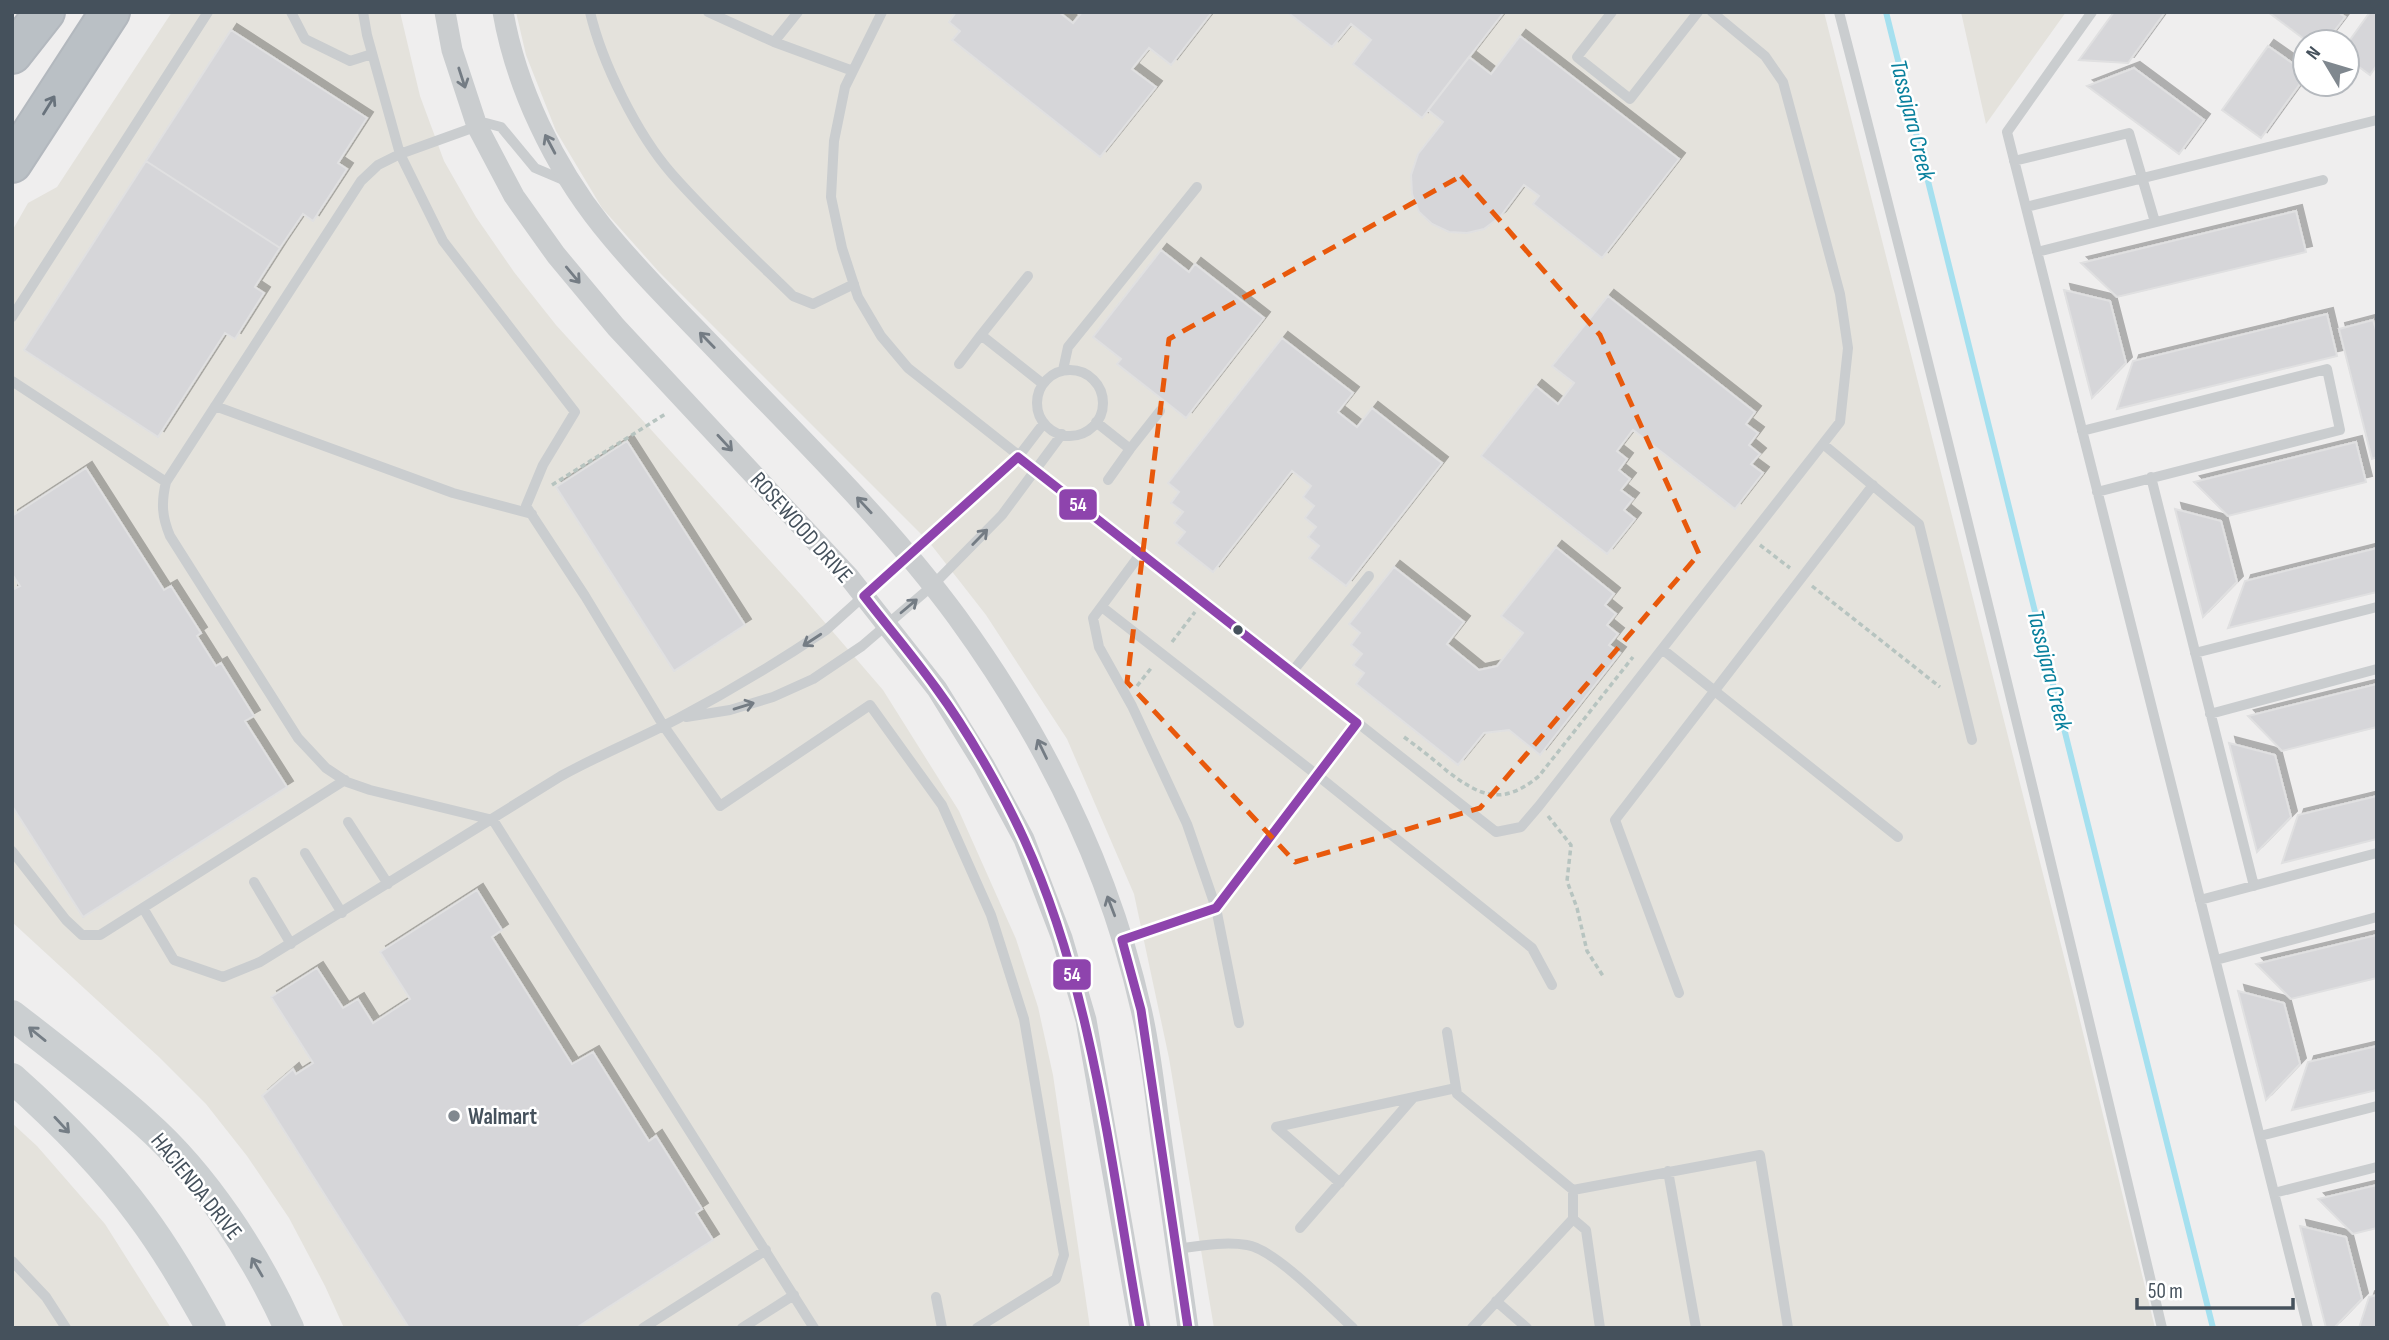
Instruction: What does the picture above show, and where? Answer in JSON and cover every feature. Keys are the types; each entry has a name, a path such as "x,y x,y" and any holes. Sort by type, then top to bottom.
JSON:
{"highway":[{"path":"12,54 45,12"},
{"path":"12,163 110,12"}],"main road":[{"name":"HACIENDA DRIVE","path":"12,1014 147,1124 192,1172 239,1235 277,1301 289,1328"},
{"path":"12,1078 46,1109 139,1213 181,1274 211,1328"}],"street":[{"name":"ROSEWOOD DRIVE","path":"445,12 452,50 477,126 514,196 556,255 616,327 840,565 937,689 984,765 1024,839 1062,938 1086,1020 1140,1328"},
{"path":"503,12 507,36 529,104 562,166 601,224 658,289 867,508 908,556 957,617 1035,735 1083,835 1115,916 1141,1010 1188,1328"}],"lane":[{"path":"12,317 208,12"},
{"path":"291,12 306,39 350,61 372,54"},
{"path":"363,12 400,154 443,241 575,412 542,465 526,506 663,725 720,806 870,705 942,805 991,915 1024,1019 1064,1255 1056,1279 977,1328"},
{"path":"590,12 611,72 642,132 671,173 793,296 813,304 853,284"},
{"path":"708,12 774,42 853,71"},
{"path":"774,42 798,12"},
{"path":"883,12 845,87 834,141 831,197 853,284 881,336 908,368 1018,457 1496,832 1521,827 1539,806 1839,422 1848,348 1840,294 1783,82 1765,56 1712,12"},
{"path":"1612,12 1577,57 1630,99 1698,12"},
{"path":"1839,12 1894,223 2068,931 2162,1328"},
{"path":"2092,12 2007,132 2308,1328"},
{"path":"2026,207 2377,120"},
{"path":"575,186 535,168 501,127 486,123 400,154 378,166 361,181 166,482 162,500 163,519 170,536 298,738 326,768 369,790 493,820 814,1328"},
{"path":"2014,161 2129,133 2155,222"},
{"path":"2037,252 2323,180"},
{"path":"1063,370 1068,347 1197,187"},
{"path":"959,364 1028,276"},
{"path":"981,335 1043,384"},
{"path":"2082,431 2327,369 2340,430 2097,492"},
{"path":"1063,370 1076,370 1087,374 1096,382 1102,393 1103,406 1096,422 1081,434 1055,432 1044,423 1038,411 1038,397 1043,384 1052,375 1063,370"},
{"path":"12,381 166,482"},
{"path":"215,406 453,493 530,512"},
{"path":"1108,480 1160,411"},
{"path":"1096,422 1130,449"},
{"path":"143,908 174,960 223,977 260,962 579,766 677,719 805,645 826,630 1018,457 1044,423"},
{"path":"677,719 730,710 773,697 813,679 862,646 932,586 1002,515 1062,434"},
{"path":"1822,444 1919,524 1972,740"},
{"path":"2151,477 2254,886"},
{"path":"1679,993 1615,820 1873,485"},
{"path":"1141,554 1093,618 1099,647 1132,706 1186,824 1216,908 1239,1023"},
{"path":"1292,672 1369,576"},
{"path":"1101,607 1317,775 1532,948 1552,985"},
{"path":"2195,653 2377,607"},
{"path":"1662,649 1898,837"},
{"path":"2210,714 2377,668"},
{"path":"1122,940 1216,908 1357,723"},
{"path":"12,851 66,920 82,935 100,935 345,780"},
{"path":"348,822 388,884"},
{"path":"305,853 342,913"},
{"path":"2200,900 2377,853"},
{"path":"254,882 291,944"},
{"path":"2216,960 2377,917"},
{"path":"1447,1032 1457,1094 1573,1190"},
{"path":"1340,1182 1276,1127 1456,1088"},
{"path":"1300,1228 1413,1098"},
{"path":"2260,1136 2377,1106"},
{"path":"1573,1190 1760,1155 1788,1328"},
{"path":"2274,1193 2377,1167"},
{"path":"1668,1171 1696,1328"},
{"path":"1472,1328 1573,1219 1573,1190"},
{"path":"1573,1219 1586,1230 1600,1328"},
{"path":"1177,1249 1213,1244 1248,1245 1270,1254 1353,1328"},
{"path":"642,1328 765,1250"},
{"path":"12,1261 46,1297 66,1328"},
{"path":"742,1328 794,1295"},
{"path":"936,1297 942,1328"},
{"path":"1496,1301 1527,1328"}],"path":[{"path":"530,512 554,483 685,400"},
{"path":"1750,537 1940,687"},
{"path":"1397,731 1471,789 1487,795 1509,795 1539,776 1633,657"},
{"path":"1519,789 1539,806 1571,845 1567,881 1577,908 1587,951 1603,976"}],"highlighted area":[{"path":"1461,176 1600,335 1699,554 1480,808 1295,862 1127,682 1169,339"}],"shaded area":[{"path":"172,12 400,12 420,96 444,161 476,217 514,272 556,325 802,596 883,690 959,811 1016,939 1038,1007 1053,1075 1090,1328 344,1328 289,1218 247,1156 206,1104 159,1057 12,922 12,231 28,203 57,187"},
{"path":"516,12 1824,12 2075,1000 2155,1328 1214,1328 1169,1058 1134,894 1067,739 986,615 929,542 659,272 602,208 556,131 526,55"},
{"path":"1961,12 2066,12 1986,124"},
{"path":"12,1123 37,1146 105,1224 171,1328 12,1328"}],"building":[{"path":"956,12 1059,12 1073,23 1082,12 1212,12 1171,65 1149,48 1132,69 1156,87 1100,157 952,40 960,31 949,22"},
{"path":"1287,12 1504,12 1422,118 1353,64 1371,40 1351,24 1332,47"},
{"path":"2114,12 2165,12 2128,63 2079,60"},
{"path":"2268,12 2338,12 2345,17 2337,28 2291,29"},
{"path":"2370,12 2377,12 2377,65 2370,75 2361,68 2361,28 2358,28"},
{"path":"231,30 367,118 338,163 347,169 313,221 303,214 280,248 146,161"},
{"path":"1520,36 1679,159 1602,258 1533,204 1539,196 1524,185 1500,217 1484,229 1467,233 1449,232 1432,224 1419,212 1412,194 1411,175 1418,154 1443,122 1428,110 1469,57 1491,74"},
{"path":"2268,46 2291,62 2291,96 2261,138 2222,110"},
{"path":"2134,68 2204,120 2179,154 2087,86"},
{"path":"146,161 280,248 255,287 264,293 235,339 225,333 158,437 24,350"},
{"path":"2296,211 2306,252 2117,297 2081,263"},
{"path":"1161,250 1189,272 1195,264 1264,318 1186,418 1117,364 1121,359 1093,337"},
{"path":"2064,290 2110,301 2126,363 2092,398"},
{"path":"1608,296 1755,412 1746,424 1758,433 1749,445 1760,454 1751,464 1763,473 1735,509 1633,430 1617,451 1627,459 1619,470 1630,479 1621,490 1633,499 1624,510 1635,519 1607,554 1481,456 1536,386 1558,404 1574,383 1552,366"},
{"path":"2327,314 2337,356 2117,409 2133,361"},
{"path":"2373,320 2377,333 2377,457 2372,459 2339,329"},
{"path":"1282,338 1353,393 1338,412 1357,427 1372,408 1442,463 1346,586 1309,558 1319,546 1308,537 1316,527 1305,518 1314,506 1303,497 1311,486 1292,471 1213,572 1176,543 1185,532 1174,523 1183,512 1171,503 1179,492 1168,483"},
{"path":"627,441 745,625 674,671 556,487"},
{"path":"2356,442 2366,482 2228,516 2194,482"},
{"path":"86,468 164,590 171,586 201,633 197,636 216,666 221,663 254,716 245,721 287,787 83,917 12,806 12,590 20,586 12,574 12,516"},
{"path":"2175,509 2221,521 2237,582 2203,617"},
{"path":"1556,547 1614,594 1605,605 1616,614 1607,625 1618,634 1609,645 1620,653 1540,755 1509,730 1484,733 1458,765 1356,684 1364,673 1353,665 1362,654 1351,645 1360,633 1349,624 1394,567 1464,622 1447,644 1479,670 1497,666 1523,633 1501,616"},
{"path":"2377,548 2377,592 2228,628 2245,581"},
{"path":"2377,684 2377,727 2282,751 2248,716"},
{"path":"2229,743 2275,755 2291,817 2257,852"},
{"path":"2377,796 2377,839 2282,863 2298,815"},
{"name":"Walmart","path":"477,890 502,930 492,937 572,1064 593,1052 649,1141 656,1136 702,1209 696,1213 713,1240 576,1328 409,1328 262,1096 293,1069 296,1074 313,1063 271,997 317,968 343,1008 358,999 373,1023 410,999 380,952"},
{"path":"2377,935 2377,978 2291,999 2256,964"},
{"path":"2238,991 2284,1003 2300,1064 2266,1100"},
{"path":"2377,1046 2377,1090 2292,1110 2308,1062"},
{"path":"2377,1185 2377,1228 2353,1234 2318,1199"},
{"path":"2300,1226 2346,1237 2362,1299 2334,1328 2326,1328"},
{"path":"2377,1295 2377,1328 2359,1328 2369,1297"}],"waterway":[{"name":"Tassajara Creek","path":"1886,12 2213,1328"}],"transit line":[{"name":"54","path":"1140,1328 1097,1079 1067,956 1048,897 1015,820 972,742 927,676 864,596 1018,457 1357,723 1216,908 1122,940 1141,1010 1188,1328"}],"place":[{"name":"Walmart","path":"454,1116"}]}
